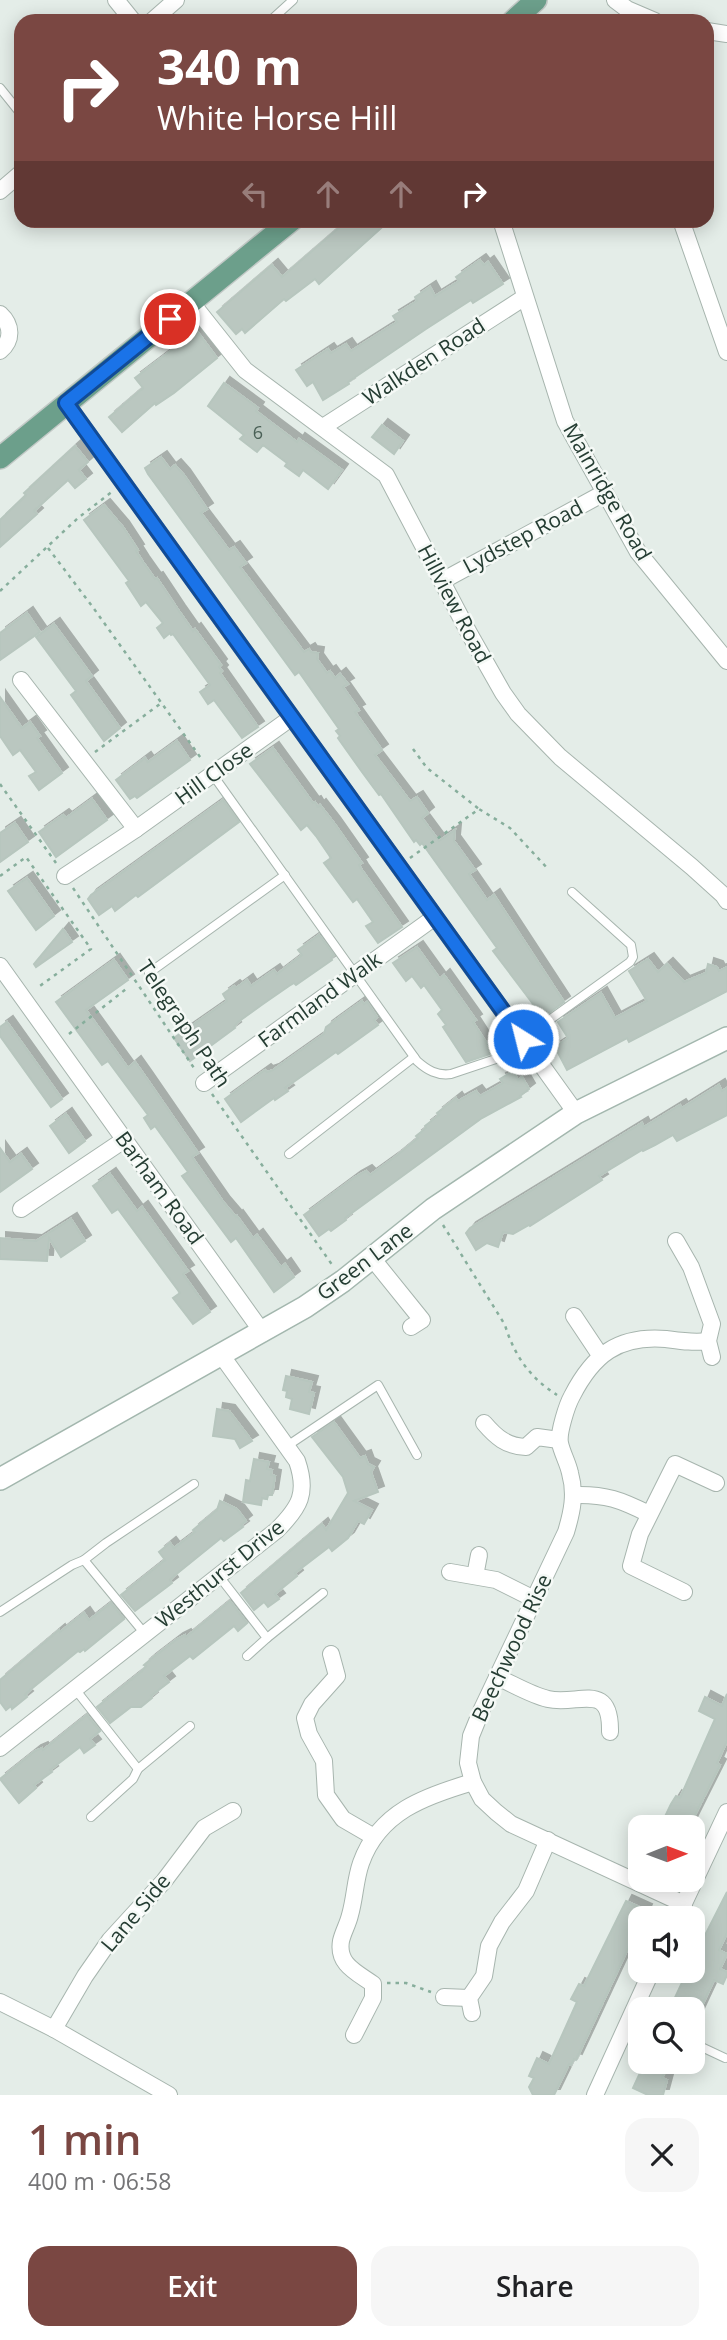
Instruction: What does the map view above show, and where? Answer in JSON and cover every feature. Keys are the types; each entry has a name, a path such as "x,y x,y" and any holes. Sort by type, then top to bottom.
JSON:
{"main road":[{"path":"521,14 536,0"},
{"path":"0,458 282,228"},
{"name":"Green Lane","path":"0,1479 305,1307 343,1281 433,1209 576,1113 727,1038"}],"street":[{"path":"116,0 127,14"},
{"path":"160,14 176,0"},
{"path":"615,0 639,14"},
{"path":"0,191 14,179"},
{"name":"Mainridge Road","path":"503,228 565,421 638,552 727,661"},
{"path":"684,228 727,352"},
{"name":"Walkden Road","path":"323,427 525,297"},
{"name":"Hillview Road","path":"191,302 245,370 386,475 503,693 524,722 560,757 701,875 727,901"},
{"path":"0,314 7,321 10,334 9,341 0,351"},
{"path":"66,403 576,1113"},
{"name":"Lydstep Road","path":"442,581 604,493"},
{"path":"21,680 135,829"},
{"name":"Hill Close","path":"65,876 291,718"},
{"name":"Farmland Walk","path":"204,1083 435,917"},
{"name":"Barham Road","path":"0,966 263,1332"},
{"path":"21,1209 124,1140"},
{"path":"484,1423 496,1437 512,1446 526,1447 537,1437 559,1440 569,1402 581,1378 600,1355 617,1345 639,1339 666,1339 710,1349 712,1324 691,1267 676,1241"},
{"path":"372,1258 421,1321"},
{"path":"574,1316 600,1355"},
{"name":"Westhurst Drive","path":"0,1748 277,1530 291,1516 302,1497 303,1478 297,1461 222,1356"},
{"name":"Beechwood Rise","path":"473,1783 468,1763 471,1736 566,1532 573,1510 574,1496 570,1474 559,1440"},
{"path":"684,1592 631,1566 640,1534 675,1464 716,1483"},
{"path":"574,1496 596,1494 613,1497 649,1514"},
{"path":"475,1576 479,1555"},
{"path":"450,1572 496,1580 534,1599"},
{"path":"331,1654 337,1676 312,1704 305,1718 309,1734 324,1761 326,1796 343,1819 374,1837"},
{"path":"497,1677 547,1699 591,1698 602,1703 611,1714 610,1732"},
{"path":"354,2035 373,1998 373,1984 345,1964 341,1955 341,1940 351,1914 361,1861 374,1837 410,1804 434,1793 473,1783 482,1799 511,1824 548,1840 671,1906"},
{"name":"Lane Side","path":"54,2029 110,1940 164,1881 204,1828 233,1811"},
{"path":"682,1906 727,1812"},
{"path":"444,1997 471,2006 484,1976 489,1946 502,1922 526,1891 548,1840"},
{"path":"0,2002 54,2029 169,2095"},
{"path":"595,2095 628,2031"}],"lane":[{"path":"278,14 293,0"},
{"path":"0,89 14,106"},
{"path":"213,775 414,1057 426,1069 443,1075 526,1043 630,962 633,957 631,945 572,892"},
{"path":"149,973 285,875"},
{"path":"289,1154 414,1057"},
{"path":"287,1446 378,1385 417,1455"},
{"path":"0,1612 84,1560 194,1484"},
{"path":"84,1560 145,1634"},
{"path":"219,1576 267,1638"},
{"path":"247,1656 323,1592"},
{"path":"75,1689 138,1769"},
{"path":"91,1817 133,1779 138,1769 190,1726"},
{"path":"705,2049 725,2059"}],"path":[{"path":"0,591 78,518 123,483"},
{"path":"47,548 213,775"},
{"path":"83,761 160,704"},
{"path":"413,750 427,768 510,828 549,870"},
{"name":"Telegraph Path","path":"0,784 343,1281"},
{"path":"399,866 479,808"},
{"path":"0,876 26,857 91,949 23,998"},
{"path":"55,1044 126,989"},
{"path":"433,1209 505,1325 509,1339 531,1376 569,1402"},
{"path":"373,1984 406,1983 444,1997"}],"building":[{"path":"339,228 381,228 319,284 315,279 286,301 284,299 245,333 242,329 236,334 217,312 272,265 282,277"},
{"path":"480,260 484,265 488,262 503,284 473,303 471,300 426,329 323,400 313,382 307,386 296,370 328,349 331,353 346,344 351,351 397,322 393,316 417,301 415,297 430,287 435,296 459,281 456,277"},
{"path":"197,331 217,358 174,393 156,405 155,403 122,432 109,417 143,388 135,378"},
{"path":"224,383 297,442 299,439 342,470 328,489 303,470 299,476 263,445 257,452 240,439 244,435 208,406"},
{"path":"382,425 403,441 394,454 372,437"},
{"path":"75,446 88,462 79,470 86,479 75,488 68,480 34,511 37,514 0,547 0,520 26,495 24,493"},
{"path":"161,457 170,469 175,465 184,475 207,509 201,513 229,550 234,547 246,563 240,567 304,652 309,649 318,653 317,659 327,673 330,671 335,678 340,674 348,684 343,687 359,710 355,712 382,750 375,755 410,801 417,797 428,813 422,818 439,841 455,830 454,841 475,870 469,874 487,900 494,895 564,1002 543,1017 493,951 497,948 422,843 420,845 416,840 414,842 381,794 379,795 362,772 338,738 340,736 336,731 339,729 299,672 295,675 148,474 145,468"},
{"path":"104,505 123,527 143,562 193,631 195,629 221,665 220,673 258,727 242,738 214,700 208,704 200,692 210,685 173,634 170,633 164,638 157,628 163,623 146,602 141,606 126,583 129,581 84,520"},
{"path":"27,613 40,632 0,660 0,633"},
{"path":"54,624 92,676 86,681 120,728 104,741 71,695 76,691 36,637"},
{"path":"0,697 22,728 30,722 40,736 37,738 62,773 39,790 29,776 36,772 20,750 13,755 0,736"},
{"path":"177,741 190,760 137,798 135,796 130,799 116,780 145,758 148,762"},
{"path":"273,748 313,803 318,807 320,805 334,823 362,863 359,865 362,870 402,927 378,943 366,926 373,922 357,899 353,902 324,863 331,858 316,836 307,825 301,830 250,764"},
{"path":"92,799 107,820 56,857 39,832 63,815 66,818"},
{"path":"223,800 239,822 138,897 136,895 115,911 112,906 99,915 88,899 91,895"},
{"path":"15,823 28,842 0,862 0,833"},
{"path":"27,878 54,916 36,930 8,891"},
{"path":"63,929 72,942 36,967 34,964"},
{"path":"319,935 334,955 332,960 263,1004 190,1061 174,1038 227,1001 223,994 234,986 236,988 247,980 251,986 274,970 277,974 302,955 298,950"},
{"path":"417,947 440,979 444,975 476,1020 473,1022 493,1053 466,1062 443,1027 446,1025 438,1014 442,1010 424,985 421,988 412,976 406,981 393,963"},
{"path":"648,959 658,972 667,964 684,982 706,973 708,964 717,967 719,971 727,967 727,991 629,1042 627,1038 567,1070 555,1047 568,1038 558,1022 601,993 615,1018 647,1001 629,971"},
{"path":"114,960 128,980 86,1010 128,1068 135,1062 198,1153 192,1157 224,1203 253,1238 257,1235 281,1267 285,1264 294,1277 274,1292 236,1238 231,1242 182,1176 188,1172 155,1126 151,1129 144,1118 148,1115 108,1061 102,1065 56,1002"},
{"path":"362,1001 364,1004 367,1002 377,1017 374,1020 378,1025 285,1088 288,1091 241,1122 225,1099 265,1070 273,1070 324,1034 326,1027"},
{"path":"7,1022 62,1099 51,1107 0,1036 0,1027"},
{"path":"513,1071 518,1080 522,1077 529,1089 521,1097 482,1118 331,1231 329,1229 319,1236 304,1215 355,1177 366,1171 370,1175 395,1157 418,1138 416,1136 425,1126 439,1115 437,1113 456,1098 458,1101 476,1091 480,1096 503,1083 500,1079"},
{"path":"719,1085 722,1091 727,1088 727,1115 677,1141 673,1135 642,1150 599,1176 602,1180 530,1226 513,1234 503,1232 498,1247 487,1243 476,1250 466,1233 470,1228 642,1123 644,1127"},
{"path":"66,1114 85,1141 69,1153 50,1126"},
{"path":"0,1148 10,1162 21,1154 32,1169 0,1192"},
{"path":"110,1174 137,1211 142,1207 188,1271 183,1274 210,1312 193,1324 173,1298 180,1293 118,1209 112,1213 93,1186"},
{"path":"71,1219 85,1241 61,1257 49,1238 47,1261 0,1259 0,1238 36,1241"},
{"path":"286,1376 312,1382 309,1392 314,1393 309,1414 290,1409 292,1399 286,1397 287,1391 283,1390"},
{"path":"217,1409 229,1411 252,1441 240,1448 235,1439 213,1436"},
{"path":"334,1422 360,1458 365,1456 368,1464 374,1467 371,1472 378,1492 354,1501 372,1510 364,1524 358,1521 348,1538 332,1551 329,1547 295,1573 297,1576 275,1594 279,1599 268,1607 264,1602 254,1610 241,1593 322,1524 326,1530 348,1493 343,1477 312,1437"},
{"path":"254,1459 269,1462 267,1469 272,1470 271,1475 275,1476 272,1495 268,1495 267,1499 262,1498 261,1505 243,1502 246,1480 250,1481"},
{"path":"220,1501 237,1509 246,1521 241,1525 243,1527 224,1541 221,1538 174,1576 170,1580 172,1583 135,1611 121,1595 165,1560 159,1552 170,1543 174,1548 195,1532 193,1530 217,1510"},
{"path":"230,1601 247,1623 238,1631 234,1626 193,1659 190,1656 164,1676 169,1682 151,1696 152,1698 141,1707 131,1707 110,1723 97,1707 142,1671 151,1659 177,1639 185,1635 186,1637"},
{"path":"111,1603 124,1619 85,1651 78,1651 30,1690 25,1695 27,1697 12,1709 11,1706 6,1710 0,1702 0,1680 59,1630 60,1632 84,1613 89,1620"},
{"path":"727,1694 727,1741 717,1763 720,1765 695,1815 666,1815 676,1796 680,1798 715,1719 699,1711 705,1697 722,1706"},
{"path":"87,1715 100,1731 90,1739 95,1745 84,1753 80,1747 50,1770 52,1772 34,1785 36,1788 19,1803 0,1779 35,1751 42,1748 43,1750"},
{"path":"727,1892 727,1933 719,1950 727,1954 720,1969 727,1972 723,1984 714,1980 705,1999 705,1997 675,1997 682,1983 705,1983 705,1935"},
{"path":"626,1901 637,1906 628,1906 628,1949 576,2060 569,2064 554,2095 533,2095 529,2087 534,2078 529,2076 537,2058 549,2064 577,2002 571,1999 579,1984 584,1986"},
{"path":"639,2074 664,2074 662,2078 667,2080 663,2095 648,2095 633,2088"}],"route":[{"path":"170,319 66,403 523,1039"}]}
